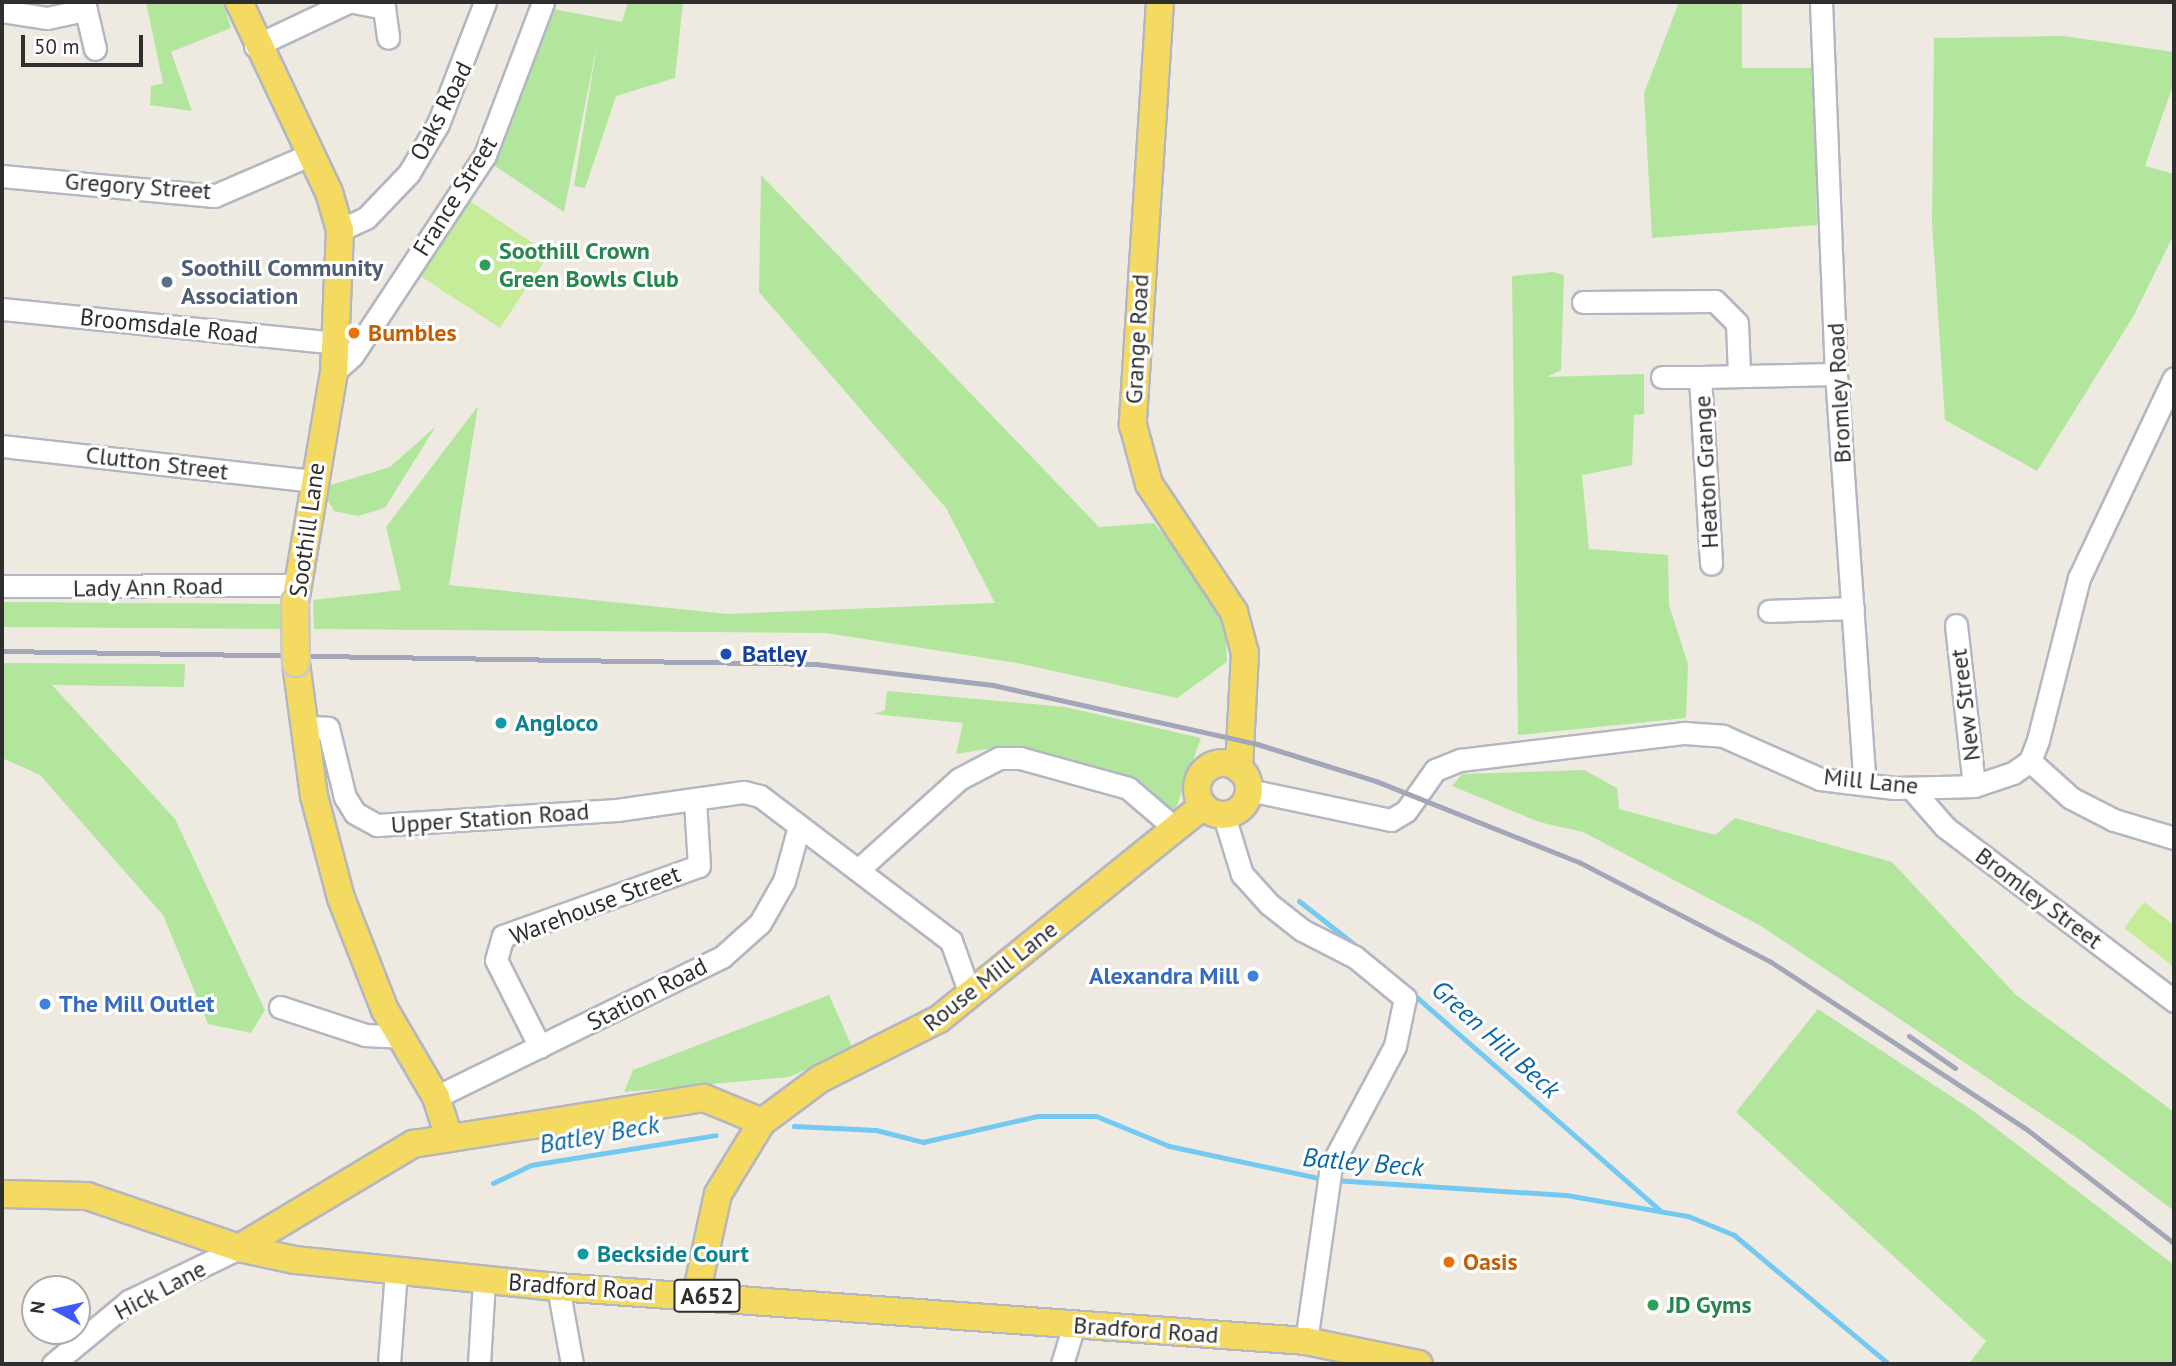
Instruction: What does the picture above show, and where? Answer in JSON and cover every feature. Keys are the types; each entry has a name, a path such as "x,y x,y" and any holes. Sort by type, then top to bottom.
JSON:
{"main road":[{"name":"Soothill Lane","path":"239,2 255,46 309,155 340,230 334,372 295,593 296,663 304,727 341,898 399,1037 436,1097 449,1137"},
{"name":"Grange Road","path":"1160,2 1133,425 1149,484 1234,612 1246,689 1236,774"},
{"path":"1214,811 1201,776 1236,774"},
{"name":"Rouse Mill Lane","path":"696,1295 718,1194 762,1122 820,1079 939,1019 969,991 1176,829 1214,811 1244,805 1236,774"},
{"path":"239,1248 413,1144 704,1098 762,1122"},
{"name":"Bradford Road","path":"2,1194 87,1196 239,1248 396,1271 558,1287 1306,1341 1419,1364"}],"street":[{"path":"255,46 348,2"},
{"path":"354,2 384,8 388,38"},
{"name":"Oaks Road","path":"340,230 366,218 410,173 439,124 485,2"},
{"name":"France Street","path":"334,372 352,356 485,155 543,2"},
{"name":"Bromley Road","path":"1821,2 1836,374 1865,784"},
{"path":"2,11 47,18 85,6 95,49"},
{"name":"Gregory Street","path":"2,176 214,196 309,155"},
{"path":"1580,298 1715,301 1737,323 1739,372"},
{"name":"Broomsdale Road","path":"2,309 337,343"},
{"path":"1700,377 1739,372 1836,374"},
{"name":"Heaton Grange","path":"1662,377 1700,377 1711,564"},
{"path":"2174,378 2079,578 2030,761 2092,809 2174,838"},
{"name":"Clutton Street","path":"2,446 313,481"},
{"name":"Lady Ann Road","path":"2,586 295,593"},
{"path":"1769,611 1853,608"},
{"name":"New Street","path":"1956,625 1974,786"},
{"name":"Upper Station Road","path":"304,727 327,728 345,797 355,813 377,825 617,810 695,800"},
{"name":"Mill Lane","path":"1236,774 1391,820 1406,811 1435,770 1461,760 1684,733 1723,736 1820,779 1912,788 1974,786 2030,761"},
{"path":"858,870 969,771 999,758 1020,758 1128,788 1176,829"},
{"name":"Bromley Street","path":"1912,788 1945,827 2174,1001"},
{"path":"695,800 752,794 858,870 951,942 969,991"},
{"name":"Warehouse Street","path":"540,1047 496,960 503,936 699,866 695,800"},
{"path":"1214,811 1242,874 1269,904 1302,930 1354,957 1405,998 1395,1046 1331,1166 1306,1341"},
{"name":"Station Road","path":"436,1097 722,957 760,923 784,881 799,830"},
{"path":"280,1007 365,1035 399,1037"},
{"name":"Hick Lane","path":"53,1364 129,1301 239,1248"},
{"path":"389,1364 396,1271"},
{"path":"479,1364 484,1279"},
{"path":"558,1287 572,1364"},
{"path":"1062,1364 1074,1325"}],"green space":[{"path":"146,2 223,2 231,28 171,52 192,111 150,105 151,86 163,83"},
{"path":"628,2 683,2 675,78 616,96 585,188 574,186 598,39 564,212 489,162 547,8 622,22"},
{"path":"1679,2 1742,2 1742,68 1814,68 1817,225 1652,238 1644,93"},
{"path":"2064,36 2174,52 2174,82 2145,166 2174,174 2174,234 2133,317 2037,471 1945,420 1932,222 1934,38"},
{"path":"761,175 1099,527 1154,523 1224,612 1227,662 1177,698 1017,663 826,633 314,629 313,600 401,590 386,527 478,406 449,585 728,614 995,603 946,508 759,292"},
{"name":"Soothill Crown Green Bowls Club","path":"470,201 549,254 500,328 420,276"},
{"path":"1553,272 1564,275 1561,370 1547,377 1644,374 1644,414 1634,415 1632,465 1582,475 1589,549 1668,555 1669,605 1688,664 1686,718 1518,735 1512,276"},
{"path":"436,426 385,508 358,516 334,511 321,488 390,467"},
{"path":"2,602 280,604 282,629 2,627"},
{"path":"2,663 185,664 184,687 52,685 175,819 265,1010 251,1033 208,1024 163,915 40,775 2,758"},
{"path":"887,691 1065,707 1201,738 1173,816 1146,786 1006,746 956,754 963,723 874,714 885,710"},
{"path":"1584,770 1617,788 1619,809 1715,835 1735,818 1892,862 2016,995 2174,1112 2174,1211 2080,1140 1761,926 1583,832 1539,822 1452,786 1462,774"},
{"path":"2144,902 2174,925 2174,967 2124,928"},
{"path":"829,995 853,1049 789,1077 624,1092 633,1070"},
{"path":"1818,1009 1972,1110 2174,1265 2174,1364 1969,1364 1986,1341 1736,1112"}],"waterway":[{"name":"Green Hill Beck","path":"1299,901 1360,949"},
{"name":"Green Hill Beck","path":"1373,959 1661,1211"},
{"name":"Batley Beck","path":"794,1126 876,1130 923,1142 1037,1116 1096,1116 1169,1146 1323,1179"},
{"name":"Batley Beck","path":"493,1183 531,1165 716,1135"},
{"name":"Batley Beck","path":"1333,1180 1566,1195 1688,1216 1734,1235 1889,1364"}],"railway":[{"path":"2,651 816,664 993,685 1257,744 1376,781 1579,862 1771,962 2025,1128 2174,1243"},
{"path":"1909,1036 1955,1068"}],"place":[{"name":"Soothill Crown Green Bowls Club","path":"485,265"},
{"name":"Soothill Community Association","path":"167,282"},
{"name":"Bumbles","path":"354,333"},
{"name":"Batley","path":"726,654"},
{"name":"Angloco","path":"501,723"},
{"name":"Alexandra Mill","path":"1253,976"},
{"name":"The Mill Outlet","path":"45,1004"},
{"name":"Beckside Court","path":"583,1254"},
{"name":"Oasis","path":"1449,1262"},
{"name":"JD Gyms","path":"1653,1305"}]}
